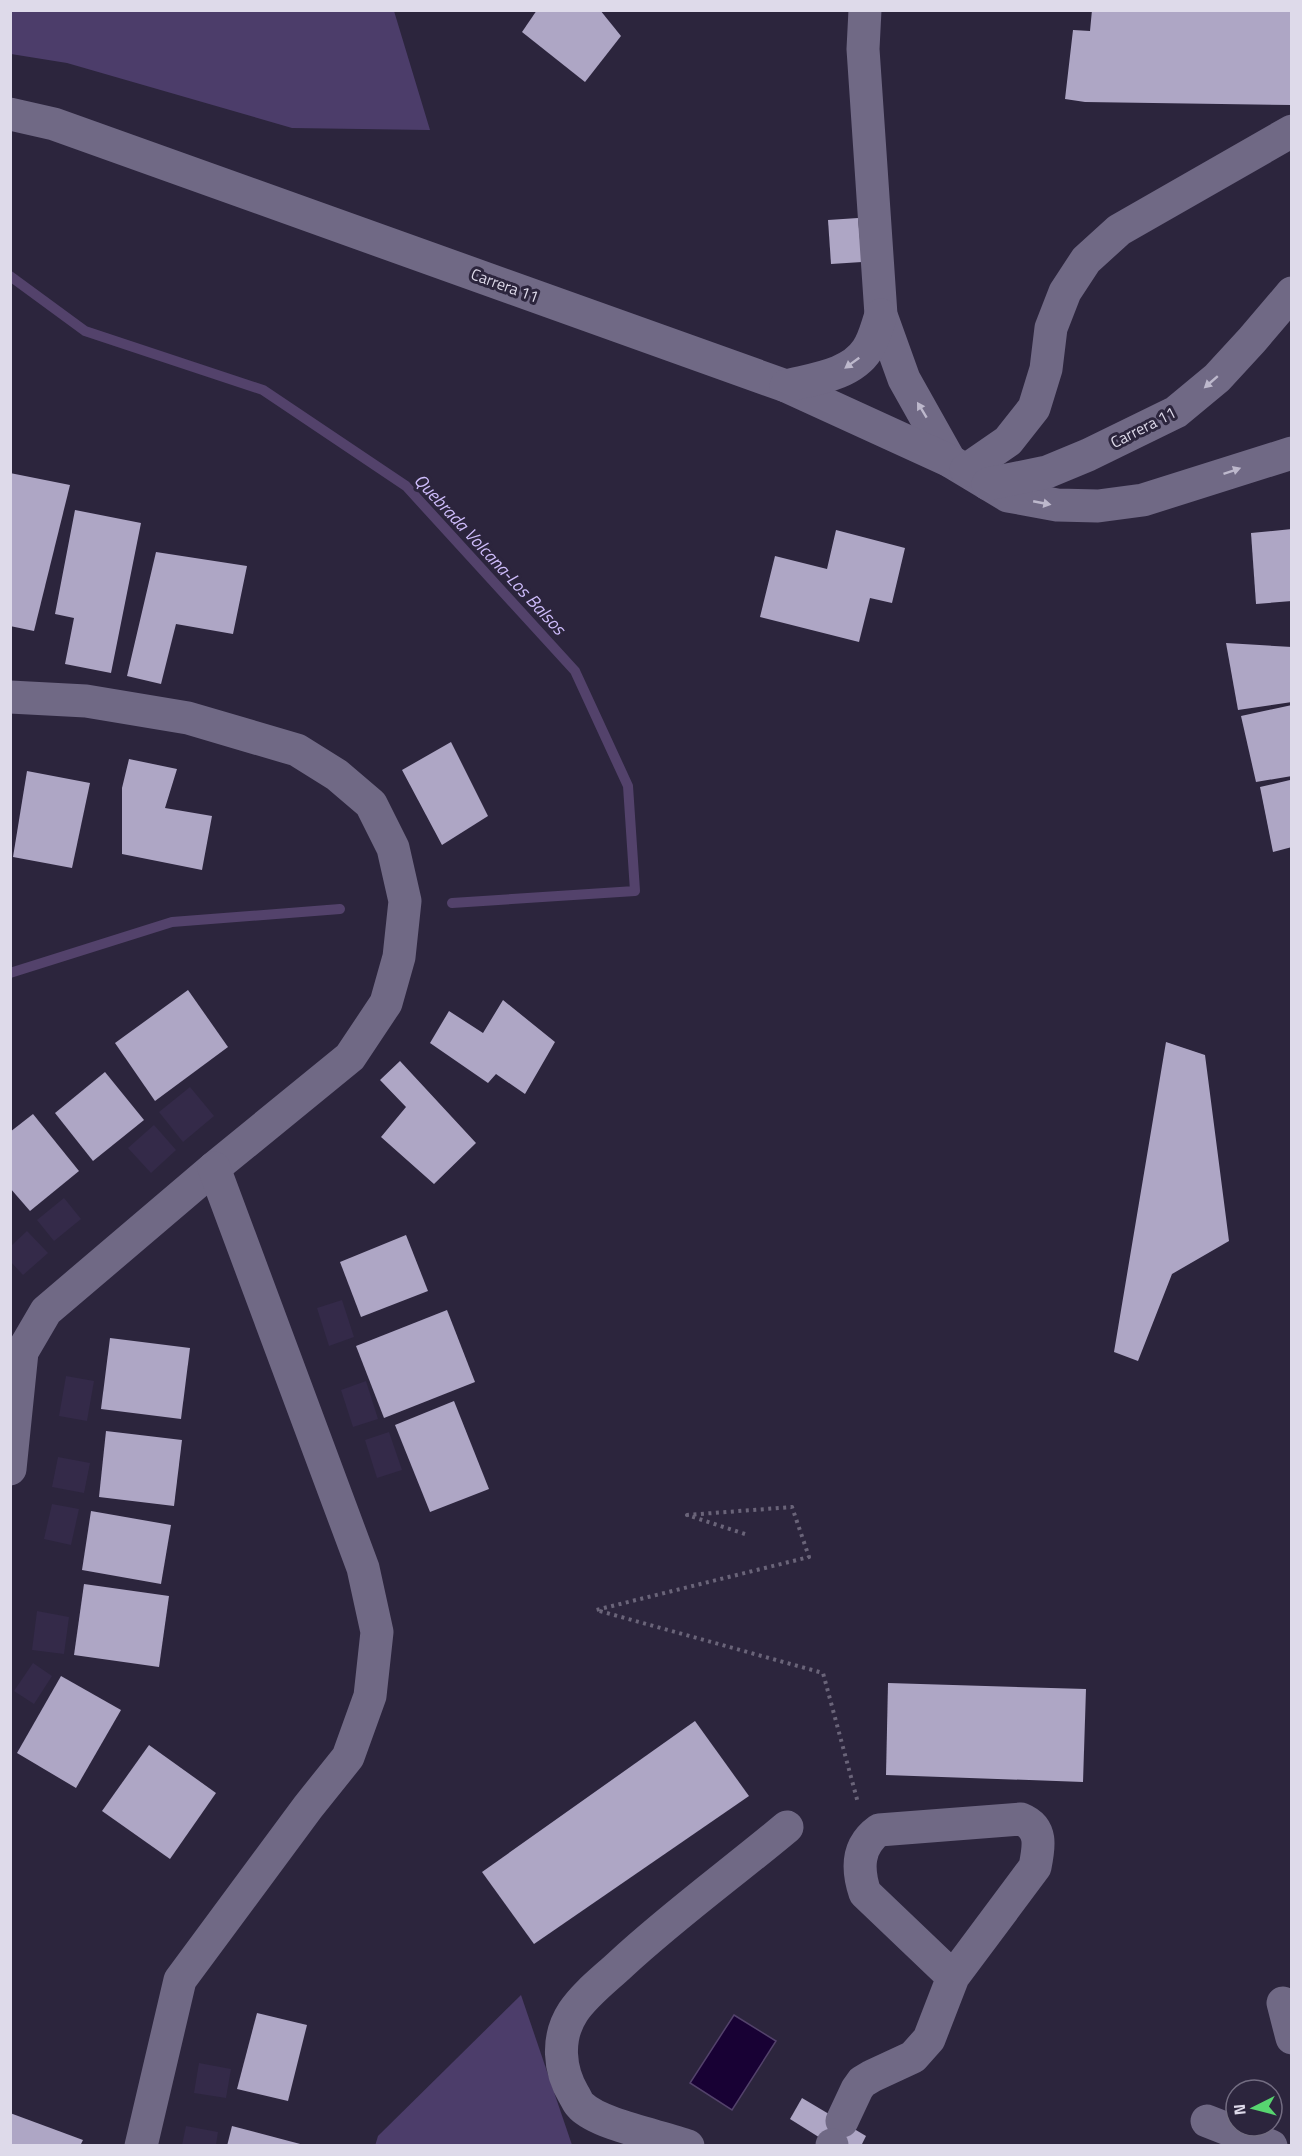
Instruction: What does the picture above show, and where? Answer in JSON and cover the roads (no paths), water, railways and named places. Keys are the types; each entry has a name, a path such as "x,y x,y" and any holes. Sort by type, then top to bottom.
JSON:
{"street":[{"path":"865,10 863,49 881,315 904,379 968,472 1008,441 1034,408 1046,369 1051,328 1065,292 1086,260 1119,230 1292,131"},
{"name":"Carrera 11","path":"10,114 54,124 786,386 968,472 1008,496 1057,506 1098,506 1143,500 1292,453"},
{"name":"Carrera 11","path":"968,472 1047,472 1088,455 1176,412 1216,378 1292,293"},
{"path":"786,386 827,376 843,370 856,361 867,350 881,315"},
{"path":"10,697 86,701 188,718 297,750 337,775 371,804 393,848 405,901 399,957 386,1003 350,1057 214,1168 46,1311 22,1352 10,1468"},
{"path":"141,2145 180,1980 308,1807 348,1757 370,1696 377,1632 363,1568 214,1168"},
{"path":"836,2137 862,2082 913,2057 929,2039 953,1977 1035,1867 1039,1846 1034,1826 1021,1819 879,1830 868,1838 860,1864 860,1878 865,1893 953,1977"},
{"path":"678,2142 608,2122 581,2106 566,2081 561,2061 563,2036 572,2013 596,1988 662,1927 787,1827"},
{"path":"1283,2003 1292,2038"},
{"path":"1207,2121 1270,2145"}],"waterway":[{"name":"Quebrada Volcana-Los Balsos","path":"10,276 85,331 263,390 406,486 575,671 628,786 635,891 452,903"},
{"name":"Quebrada Volcana-Los Balsos","path":"10,973 172,922 340,909"}]}
